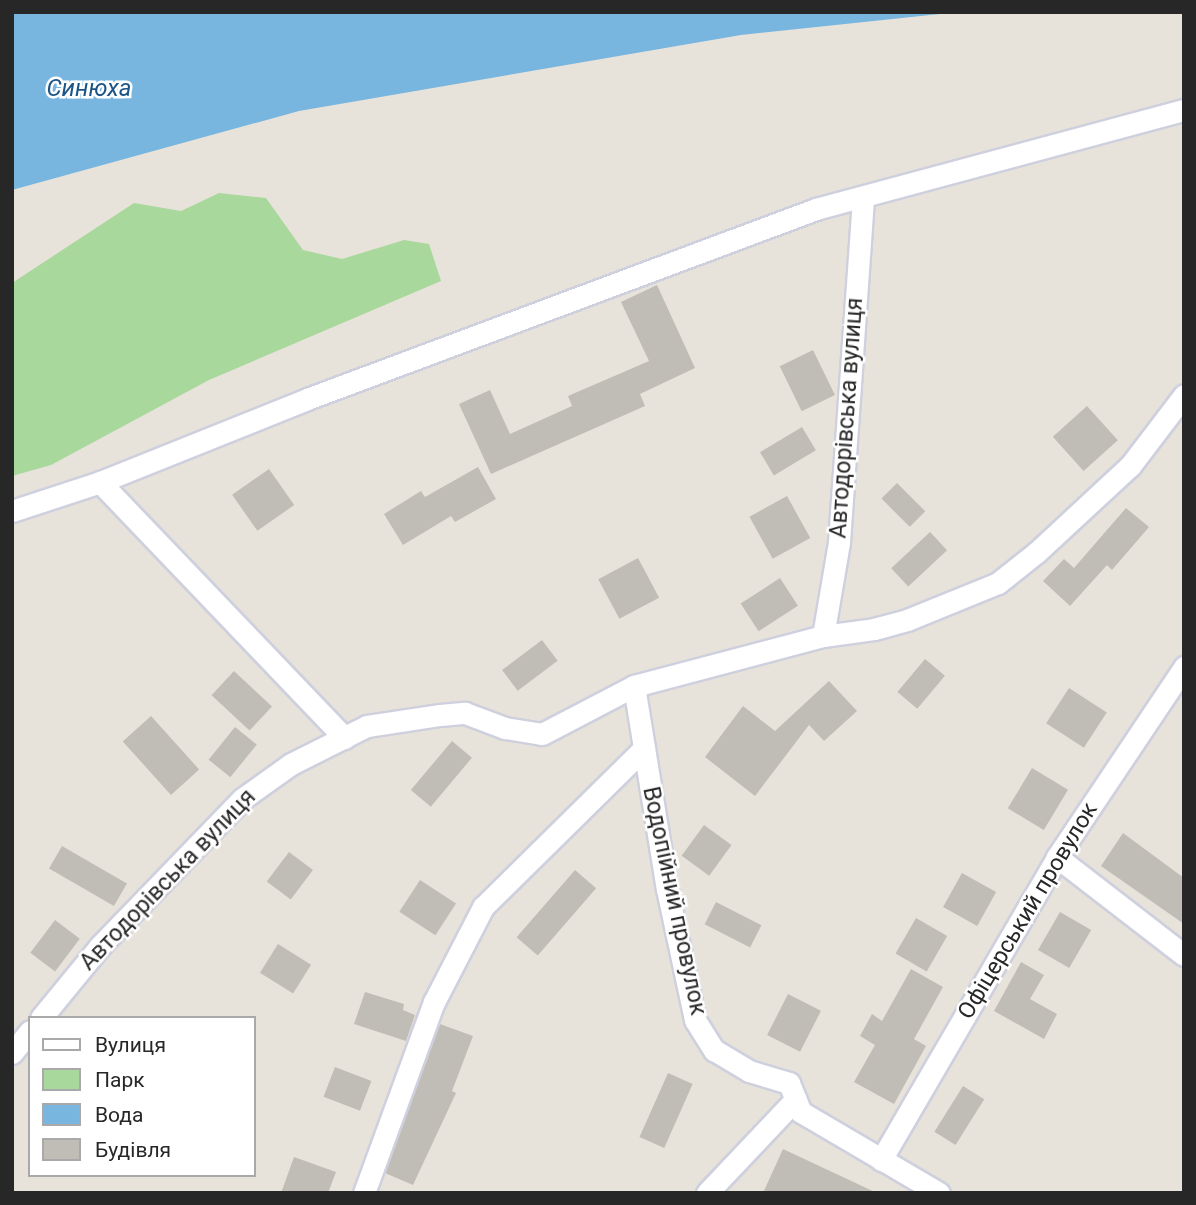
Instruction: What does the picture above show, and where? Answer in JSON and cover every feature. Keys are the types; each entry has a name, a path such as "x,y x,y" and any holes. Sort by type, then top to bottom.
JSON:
{"street":[{"path":"12,511 100,482 307,399 816,209 1184,110"},
{"name":"Автодорівська вулиця","path":"823,636 839,542 863,198"},
{"name":"Автодорівська вулиця","path":"43,1016 100,946 242,799 291,764 366,726 465,713 505,728 542,734 634,685 823,636 907,620 998,583 1037,552 1130,467 1184,395"},
{"path":"100,482 345,738"},
{"name":"Офіцерський провулок","path":"881,1160 1057,857 1184,667"},
{"name":"Водопійний провулок","path":"634,685 667,890 695,1020 714,1050 749,1070 789,1083 801,1112 939,1193"},
{"path":"364,1193 434,1002 483,907 644,748"},
{"path":"1057,857 1184,956"},
{"path":"12,1053 28,1033"},
{"path":"707,1193 796,1099"}],"green space":[{"path":"219,193 266,198 303,250 342,259 404,240 429,244 441,281 209,380 51,465 12,476 12,283 134,203 181,211"}],"water":[{"name":"Синюха","path":"12,12 959,12 741,35 299,111 12,190"}],"building":[{"path":"657,285 695,368 640,394 645,406 491,474 459,404 490,390 510,434 572,406 568,396 649,361 621,302"},
{"path":"813,350 835,395 802,411 780,366"},
{"path":"1087,406 1118,440 1084,471 1053,437"},
{"path":"802,427 816,450 774,475 760,452"},
{"path":"478,467 496,499 455,522 451,516 403,545 384,514 421,491 425,497"},
{"path":"269,469 294,505 257,531 232,495"},
{"path":"897,483 925,511 910,527 881,499"},
{"path":"787,496 810,538 773,559 749,517"},
{"path":"1126,508 1149,527 1112,570 1107,565 1070,606 1043,581 1064,559 1074,568"},
{"path":"930,532 947,550 908,586 891,568"},
{"path":"638,558 659,598 619,619 598,579"},
{"path":"780,578 798,606 759,631 741,604"},
{"path":"542,640 558,661 518,691 502,670"},
{"path":"925,659 945,676 917,709 897,692"},
{"path":"234,671 272,706 250,731 211,695"},
{"path":"829,681 857,711 824,741 809,725 755,796 705,757 743,706 775,731"},
{"path":"1069,688 1107,713 1084,748 1046,723"},
{"path":"151,716 199,770 171,795 123,741"},
{"path":"235,727 257,745 230,777 209,760"},
{"path":"452,741 472,758 431,807 411,790"},
{"path":"1032,768 1068,790 1044,830 1008,808"},
{"path":"704,825 732,845 709,876 682,856"},
{"path":"1123,833 1184,878 1184,924 1101,866"},
{"path":"62,846 127,884 114,906 49,869"},
{"path":"289,852 313,870 291,900 267,882"},
{"path":"575,870 596,888 538,956 517,937"},
{"path":"962,873 996,892 977,926 943,907"},
{"path":"420,880 456,903 435,935 399,912"},
{"path":"716,902 761,925 750,947 705,924"},
{"path":"1060,912 1091,930 1069,968 1038,950"},
{"path":"916,918 947,936 927,972 896,954"},
{"path":"55,920 80,939 55,971 30,953"},
{"path":"278,944 311,965 293,994 260,973"},
{"path":"1021,962 1044,975 1030,999 1057,1014 1044,1039 994,1011"},
{"path":"911,969 943,987 914,1039 926,1046 894,1104 854,1082 875,1045 860,1036 872,1014 882,1021"},
{"path":"365,992 404,1004 403,1010 415,1015 406,1041 354,1024"},
{"path":"788,994 821,1011 800,1052 767,1035"},
{"path":"440,1024 473,1036 452,1091 456,1093 413,1185 385,1173"},
{"path":"335,1067 371,1081 360,1111 324,1097"},
{"path":"668,1073 693,1084 664,1148 640,1137"},
{"path":"963,1086 984,1099 956,1145 934,1132"},
{"path":"783,1149 877,1193 763,1193"},
{"path":"294,1157 336,1172 328,1193 281,1193"}]}
